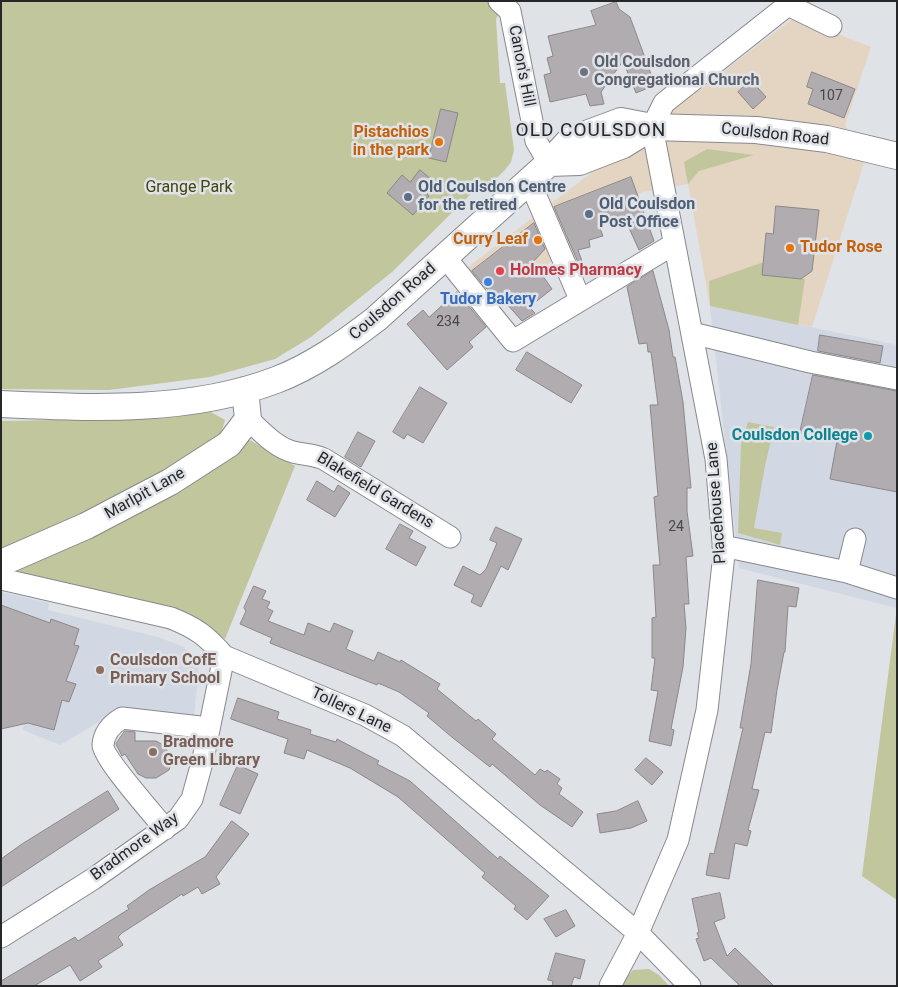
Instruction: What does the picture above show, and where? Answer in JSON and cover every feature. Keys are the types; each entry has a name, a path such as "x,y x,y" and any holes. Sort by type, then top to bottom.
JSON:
{"main road":[{"name":"Coulsdon Road","path":"1,404 102,408 184,401 245,390 278,379 348,341 376,319 549,163 570,140 621,121 652,127 756,130 827,138 897,156"},
{"path":"245,390 248,419"},
{"name":"Marlpit Lane","path":"1,563 86,526 170,482 229,444 248,419"}],"street":[{"path":"652,127 664,103 790,3 831,26"},
{"name":"Canon's Hill","path":"508,4 536,141 549,163"},
{"name":"Placehouse Lane","path":"610,986 638,933 678,840 705,720 723,546 716,459 652,127"},
{"path":"529,180 580,299"},
{"path":"445,257 515,347 580,299 674,244"},
{"path":"692,333 810,362 897,378"},
{"name":"Blakefield Gardens","path":"248,419 275,444 294,452 310,453 324,459 450,536"},
{"path":"847,572 854,539"},
{"path":"723,546 847,572 897,588"},
{"name":"Tollers Lane","path":"1,579 171,618 192,627 209,638 224,656 365,715 403,736 638,933 690,986"},
{"name":"Bradmore Way","path":"1,937 93,879 178,819 192,800 224,656"},
{"path":"164,828 110,761 103,746 106,734 112,725 122,718 209,728"}],"shaded area":[{"path":"795,17 871,47 845,125 864,163 812,327 710,306 688,184 642,192 486,312 455,277"},
{"path":"710,306 897,345 897,608 739,568"},
{"name":"Coulsdon CofE Primary School","path":"1,592 49,603 48,610 158,637 184,647 199,667 194,716 120,709 60,745 23,730 27,704 1,704"},
{"path":"897,608 897,900 862,876"}],"green space":[{"name":"Grange Park","path":"1,1 506,1 496,19 500,83 505,83 514,150 511,162 486,188 481,184 392,272 311,337 275,359 210,377 109,390 1,389"},
{"path":"707,149 754,155 699,171 688,184 684,162"},
{"path":"764,262 763,275 805,279 798,325 710,306 709,281"},
{"path":"207,410 225,420 221,434 167,472 1,555 1,421 116,419"},
{"path":"748,422 774,427 754,528 782,533 780,545 738,533 741,444"},
{"path":"248,439 295,466 225,639 184,614 13,573 143,508"},
{"path":"897,607 897,900 862,876"},
{"path":"649,969 659,975 669,986 618,986 633,970"}],"building":[{"path":"616,2 619,9 630,17 655,85 636,93 623,61 601,92 604,104 590,106 586,94 550,102 544,75 551,73 547,58 553,56 548,36 596,25 591,11"},
{"path":"812,72 855,89 844,118 808,104 813,89 807,87"},
{"path":"751,80 766,97 753,109 738,92"},
{"path":"441,109 458,113 446,162 429,158"},
{"path":"420,170 436,183 427,194 429,196 413,215 387,193 402,175 410,182"},
{"path":"631,177 654,241 639,250 624,217 599,226 603,236 589,240 590,247 578,250 587,275 584,276 554,207"},
{"name":"Tudor Rose","path":"776,206 819,210 812,271 801,279 762,275 766,233 773,234"},
{"path":"534,223 545,249 533,262 552,289 529,307 535,313 522,321 496,292 492,295 472,271"},
{"path":"653,271 669,330 683,402 691,488 687,488 687,511 693,556 686,557 689,604 684,604 686,628 683,667 671,729 674,730 671,746 649,741 658,691 651,690 655,658 652,658 652,618 656,617 653,565 660,565 654,497 658,496 650,405 658,405 651,352 648,352 647,343 639,344 627,287"},
{"path":"457,292 486,327 469,342 473,347 447,370 407,324 423,310 429,317"},
{"path":"820,335 883,346 880,363 818,351"},
{"path":"527,352 582,385 571,403 516,370"},
{"name":"Coulsdon College","path":"813,375 897,391 897,492 830,479 837,441 800,433"},
{"path":"420,387 447,403 423,443 407,434 404,439 393,432"},
{"path":"358,432 375,441 361,467 345,457"},
{"path":"317,481 334,492 338,485 350,493 335,517 307,500"},
{"path":"400,524 413,531 409,538 426,547 416,566 386,549"},
{"path":"496,527 522,539 508,570 501,566 481,607 471,602 474,595 454,585 463,566 480,575 486,569 497,543 490,540"},
{"path":"758,580 799,588 796,607 788,606 785,652 771,733 765,732 752,789 759,790 748,830 751,831 747,846 735,843 729,879 706,875 710,853 714,854 743,728 740,728 751,664"},
{"path":"254,586 266,591 262,599 270,602 267,608 273,611 268,621 304,635 308,623 330,632 334,623 353,631 346,649 374,661 378,652 400,662 401,660 440,684 437,689 476,721 478,719 496,734 492,739 535,775 540,769 545,772 547,770 560,779 557,784 562,788 559,794 583,812 572,827 540,805 492,764 490,767 427,716 429,713 399,692 270,643 272,638 240,624 246,611 244,608"},
{"path":"1,605 50,623 51,619 79,629 74,645 79,646 66,681 76,684 69,702 62,700 54,730 28,723 1,729"},
{"path":"238,698 279,712 277,719 311,730 310,734 336,742 337,739 379,761 377,764 410,781 498,859 500,856 549,896 527,920 514,909 516,906 482,877 485,873 398,797 350,768 307,750 304,759 284,753 288,739 231,719"},
{"path":"125,731 135,732 135,741 156,741 165,746 172,761 169,770 156,778 146,778 138,774 125,754 122,756 116,744"},
{"path":"646,758 663,772 652,785 635,770"},
{"path":"238,765 258,774 240,814 220,805"},
{"path":"108,791 119,809 1,887 1,859"},
{"path":"638,801 647,821 631,828 600,833 597,814 616,811"},
{"path":"232,821 249,834 216,877 220,884 202,894 198,887 183,896 182,894 122,933 118,937 123,945 98,961 102,967 80,981 70,965 34,986 1,986 1,981 75,937 78,941 129,909 127,906 149,890 205,857"},
{"path":"720,893 725,918 714,922 727,956 735,948 774,986 740,986 711,958 704,961 696,939 699,938 697,933 699,932 692,899"},
{"path":"566,910 575,926 556,937 544,919"},
{"path":"556,953 585,960 580,979 574,977 571,986 552,986 553,981 548,980"}],"place":[{"name":"Old Coulsdon Congregational Church","path":"584,72"},
{"name":"Pistachios in the park","path":"439,142"},
{"name":"Old Coulsdon Centre for the retired","path":"408,197"},
{"name":"Old Coulsdon Post Office","path":"589,214"},
{"name":"Curry Leaf","path":"538,240"},
{"name":"Tudor Rose","path":"790,248"},
{"name":"Holmes Pharmacy","path":"500,271"},
{"name":"Tudor Bakery","path":"488,282"},
{"name":"Coulsdon College","path":"868,436"},
{"name":"Coulsdon CofE Primary School","path":"100,670"},
{"name":"Bradmore Green Library","path":"153,752"}],"district":[{"name":"OLD COULSDON","path":"591,131"}]}
